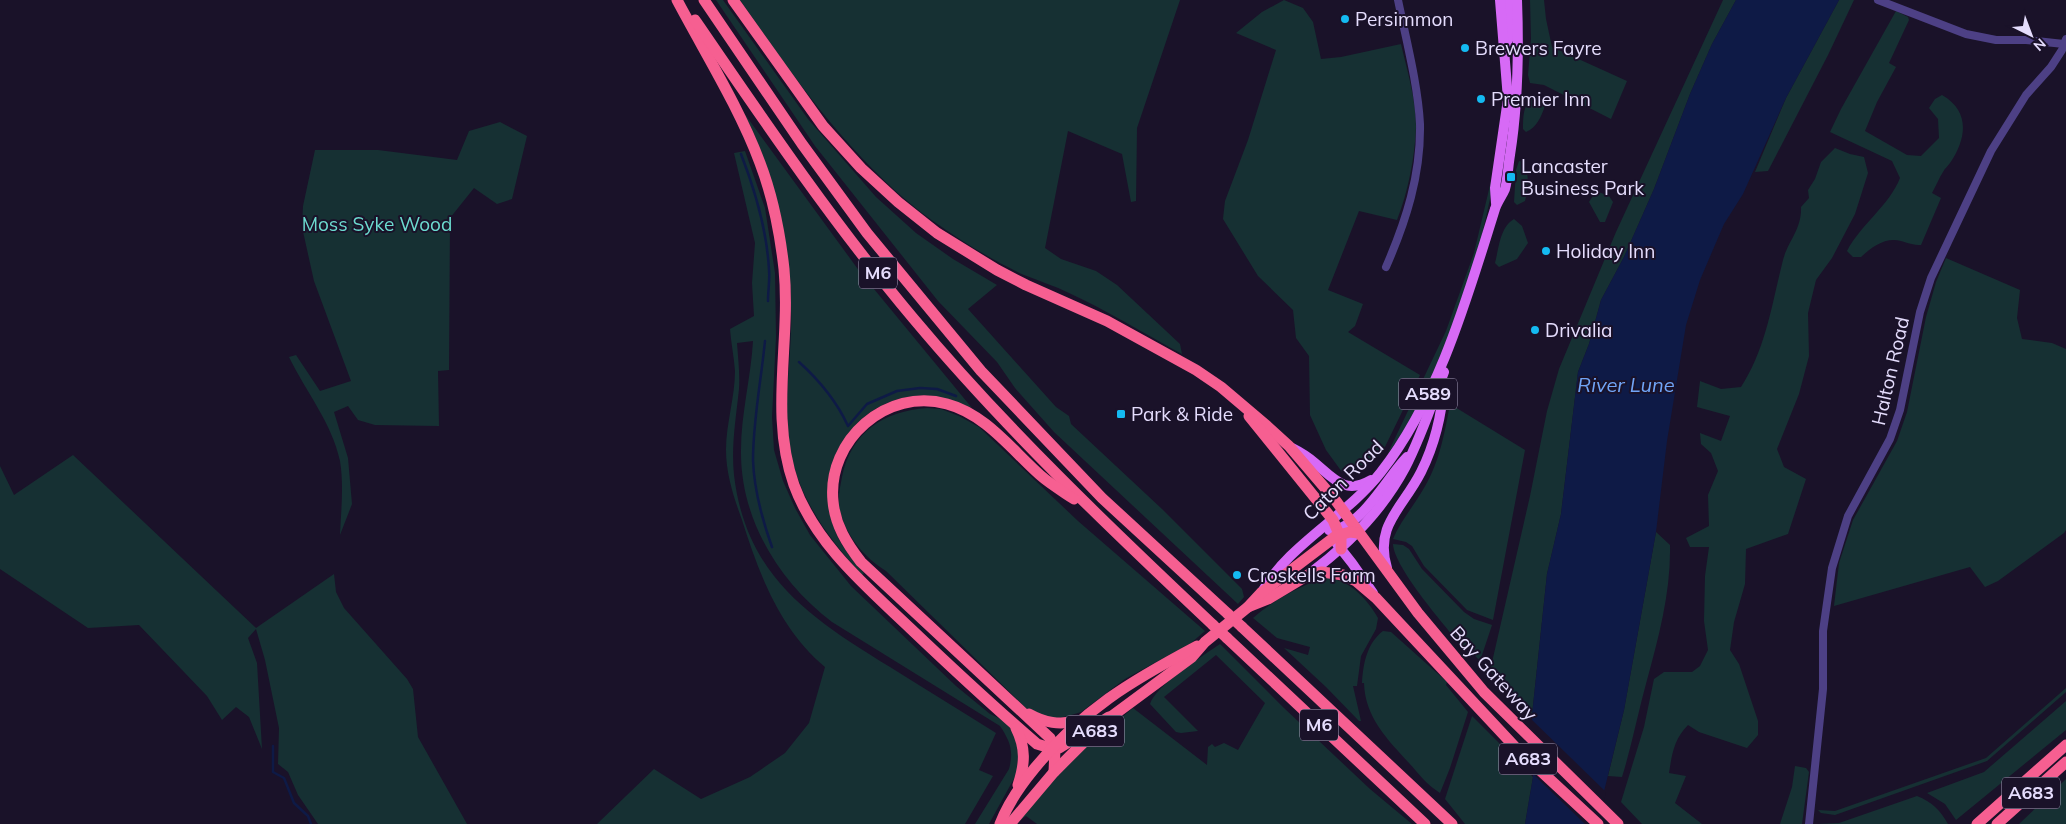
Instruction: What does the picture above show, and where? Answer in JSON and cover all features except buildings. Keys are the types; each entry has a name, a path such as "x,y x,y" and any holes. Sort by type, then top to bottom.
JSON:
{"highway":[{"path":"677,0 747,132 769,192 779,230 784,271 785,321 781,425 785,454 794,485 816,528 855,576 1037,744 1053,747 1064,746 1109,717"},
{"name":"M6","path":"681,0 743,90 830,210 913,318 1019,437 1103,521 1425,824"},
{"name":"M6","path":"704,0 802,144 851,210 900,273 981,370 1102,498 1452,824"},
{"name":"A683","path":"733,0 823,126 861,168 898,202 937,233 982,261 1026,285 1107,320 1196,370 1236,399 1289,446 1343,511 1358,533"},
{"name":"A683","path":"1236,399 1336,531 1261,593"},
{"path":"1054,772 1053,747 1020,710 861,562 851,549 843,536 833,502 834,478 842,452 858,429 868,420 887,409 919,400 947,404 974,415 1041,476 1103,521"},
{"path":"1341,549 1336,531 1358,533"},
{"name":"Bay Gateway","path":"1358,533 1418,613 1484,692 1600,807 1620,824"},
{"name":"Caton Road","path":"1248,607 1268,599 1308,575 1332,573 1356,581 1376,598"},
{"name":"Caton Road","path":"1010,824 1054,772 1109,717 1192,657 1205,642 1248,607 1261,593"},
{"name":"Bay Gateway","path":"1376,598 1516,748 1598,824"},
{"name":"Caton Road","path":"1000,824 1015,793 1053,747 1079,721 1124,687 1205,642"},
{"path":"1020,710 1049,723 1079,721"},
{"path":"1015,725 1022,739 1025,760 1015,793"},
{"name":"A683","path":"1977,824 2066,745"},
{"name":"A683","path":"1997,824 2066,762"},
{"path":"2007,824 2066,768"},
{"path":"1968,824 2036,771"}],"main road":[{"name":"Caton Road","path":"1500,0 1504,50 1512,89"},
{"name":"A589","path":"1504,50 1510,35 1510,0"},
{"name":"Caton Road","path":"1261,593 1270,577 1281,564 1323,528 1336,531 1343,511 1378,475 1404,442 1418,416 1453,335 1480,262 1496,207 1495,188 1512,89 1517,0"},
{"name":"Caton Road","path":"1308,575 1358,533 1396,484 1414,449 1445,369 1453,335"},
{"path":"1387,571 1382,555 1384,532 1421,472 1428,455 1442,407 1445,369"},
{"path":"1289,446 1313,461 1338,483 1346,486 1355,487 1364,484 1378,475"},
{"path":"1336,531 1351,522 1367,507 1398,466 1414,449"},
{"name":"A683","path":"1341,549 1360,572 1376,598"}],"street":[{"path":"1386,267 1399,238 1413,194 1419,140 1417,99 1398,0"},
{"path":"1878,0 1966,34 1996,40 2065,41"},
{"name":"Halton Road","path":"1810,824 1823,689 1823,631 1832,568 1841,535 1848,516 1892,432 1900,410 1920,312 1931,278 1992,151 2026,95 2050,67 2065,41"}],"green space":[{"path":"716,0 723,0 808,119 876,197 916,233 953,259 997,285 968,309 1056,407 1069,416 1071,424 1162,509 1242,589 1244,597 1238,604 1054,432 1015,388 997,362 938,301 815,146"},
{"path":"740,0 1180,0 1137,128 1136,201 1131,202 1122,154 1068,131 1045,248 1061,259 1096,271 1117,285 1180,344 1182,354 1084,300 1024,275 989,257 933,221 904,198 877,173 828,119"},
{"path":"1284,0 1303,8 1313,22 1321,59 1341,57 1401,44 1414,106 1416,127 1412,162 1408,186 1397,220 1359,211 1328,290 1363,304 1355,326 1348,332 1420,375 1382,453 1371,462 1342,472 1326,450 1310,415 1309,356 1296,338 1293,310 1258,276 1223,219 1225,201 1248,140 1276,50 1236,33 1262,12"},
{"path":"1530,0 1544,0 1552,47 1627,81 1611,119 1544,85 1530,83 1528,75 1531,39"},
{"path":"1723,0 1736,0 1712,44 1690,94 1654,189 1624,257 1601,300 1589,344 1578,372 1561,514 1547,574 1532,715 1490,671 1530,496 1547,411 1559,369 1616,232"},
{"path":"1839,0 1854,0 1768,171 1755,172 1786,98"},
{"path":"1896,11 1908,17 1909,20 1889,63 1896,67 1877,102 1865,131 1907,155 1921,156 1939,138 1938,119 1929,108 1935,99 1942,95 1951,101 1961,117 1962,135 1956,154 1932,193 1941,198 1921,245 1890,240 1874,246 1861,257 1853,257 1847,251 1889,197 1900,178 1892,161 1830,132"},
{"path":"1534,97 1545,106 1536,124 1526,132 1523,129 1524,111 1530,100"},
{"path":"744,113 860,272 972,408 931,396 916,396 894,401 874,410 857,423 844,440 834,460 829,481 829,503 833,525 838,538 864,573 862,575 838,547 817,517 800,484 794,466 787,419 791,302 786,246 781,219 766,165"},
{"name":"Moss Syke Wood","path":"500,122 527,136 512,199 497,204 474,188 450,218 449,370 438,371 439,426 375,425 358,420 348,406 334,412 348,458 352,504 340,535 342,479 336,447 325,421 289,357 296,355 320,391 351,381 314,281 302,227 303,206 315,150 378,150 457,160 469,131"},
{"path":"1835,148 1864,157 1868,173 1855,214 1832,258 1816,280 1808,313 1809,356 1799,394 1777,449 1784,467 1806,479 1788,534 1746,549 1745,584 1734,622 1730,650 1739,664 1758,721 1758,735 1747,748 1699,732 1688,725 1677,741 1669,773 1686,776 1675,803 1702,824 1642,824 1621,802 1644,727 1654,679 1664,672 1692,672 1700,666 1708,650 1704,621 1705,576 1709,547 1690,547 1686,538 1709,526 1708,495 1718,471 1711,453 1701,444 1700,433 1721,441 1730,416 1697,407 1700,381 1721,389 1741,387 1750,372 1762,341 1785,253 1799,222 1801,207 1809,198 1808,190 1815,179 1821,162"},
{"path":"745,151 765,208 775,273 776,337 772,417 774,450 783,481 810,535 851,586 956,686 990,714 1001,719 1012,728 1019,741 1017,773 989,824 975,824 1009,769 1011,757 1010,746 1000,726 832,622 795,588 766,547 755,524 742,476 741,436 753,341 737,343 739,383 733,453 734,475 741,510 752,541 768,567 786,590 834,631 996,733 979,770 993,776 965,824 597,824 654,769 701,799 750,777 785,753 809,723 825,667 795,636 773,600 756,561 733,495 727,468 726,440 734,391 735,371 730,329 754,316 752,283 755,243 734,153"},
{"path":"1519,161 1524,162 1528,186 1525,201 1517,205 1514,202 1516,170"},
{"path":"1491,181 1494,181 1480,244 1446,343 1418,411 1387,454 1446,331 1474,253"},
{"path":"1596,191 1609,196 1613,202 1605,222 1600,222 1589,202"},
{"path":"1514,219 1522,226 1528,243 1517,259 1499,267 1495,263 1501,238 1506,227"},
{"path":"1946,258 2020,290 2017,318 2022,339 2052,343 2066,349 2066,530 1998,581 1985,587 1970,567 1834,606 1839,563 1853,520 1897,441 1907,412 1926,317 1936,282"},
{"path":"1450,404 1525,450 1493,620 1467,610 1424,566 1412,546 1406,542 1393,539 1418,499 1437,461"},
{"path":"941,409 979,427 1078,521 1205,631 1191,643 1125,679 1081,712 1057,718 1056,721 1027,709 886,571 857,546 847,529 840,511 839,494 846,461 862,436 884,419 911,410"},
{"path":"73,455 256,628 334,574 336,592 344,608 407,679 413,689 418,737 467,824 318,824 298,795 288,772 278,764 279,728 265,660 256,629 248,638 257,663 262,749 249,717 236,707 222,720 207,696 139,625 88,628 0,569 0,466 14,495"},
{"path":"1656,532 1670,545 1669,579 1663,613 1622,777 1608,776 1624,710"},
{"path":"1393,544 1403,545 1409,549 1422,569 1464,612 1474,619 1492,625 1480,661 1467,647 1464,649 1422,598 1402,568"},
{"path":"1328,578 1344,583 1358,592 1378,618 1376,629 1361,656 1357,686 1353,686 1361,721 1284,648 1308,655 1310,647 1277,638 1253,618 1289,594 1309,584"},
{"path":"1383,631 1391,632 1447,682 1446,685 1468,712 1440,793 1423,779 1385,736 1368,706 1364,683 1362,683 1363,669 1373,642"},
{"path":"1220,644 1284,708 1370,789 1412,824 1037,824 1026,816 1016,824 1075,756 1133,708 1207,765 1208,747 1212,744 1215,747 1224,743 1238,750 1265,703 1216,655 1164,697 1198,731 1176,732 1150,704 1170,680"},
{"path":"2066,688 2066,692 1987,761 1835,815 1821,813 1818,810 1835,811 1986,758"},
{"path":"2066,701 2066,730 1956,820 1945,804 1927,793 1984,772"},
{"path":"1472,716 1533,777 1525,824 1465,824 1445,799"},
{"path":"1795,766 1806,768 1809,772 1802,824 1780,824 1792,787"},
{"path":"2066,779 2066,824 2019,824"},
{"path":"1917,796 1935,807 1948,824 1818,824 1839,823"}],"water":[{"name":"River Lune","path":"1736,0 1839,0 1786,98 1743,194 1724,224 1700,280 1686,325 1667,441 1656,532 1624,710 1596,824 1525,824 1533,777 1532,715 1547,574 1561,514 1578,372 1589,344 1601,300 1624,257 1654,189 1690,94 1712,44"}],"pier":[{"path":"1529,717 1606,792 1599,824 1585,824 1531,772"}],"waterway":[{"path":"741,154 751,182 766,240 769,274 768,301"},
{"path":"765,341 753,445 753,460 759,504 772,547"},
{"path":"799,362 827,392 839,408 848,426 867,404 897,391 920,388 937,389 956,396"},
{"path":"273,746 273,772 284,778 294,803 308,816 311,824"}],"place":[{"name":"Persimmon","path":"1345,19"},
{"name":"Brewers Fayre","path":"1465,48"},
{"name":"Premier Inn","path":"1481,99"},
{"name":"Lancaster Business Park","path":"1511,177"},
{"name":"Holiday Inn","path":"1546,251"},
{"name":"Drivalia","path":"1535,330"},
{"name":"Park & Ride","path":"1121,414"},
{"name":"Croskells Farm","path":"1237,575"}]}
